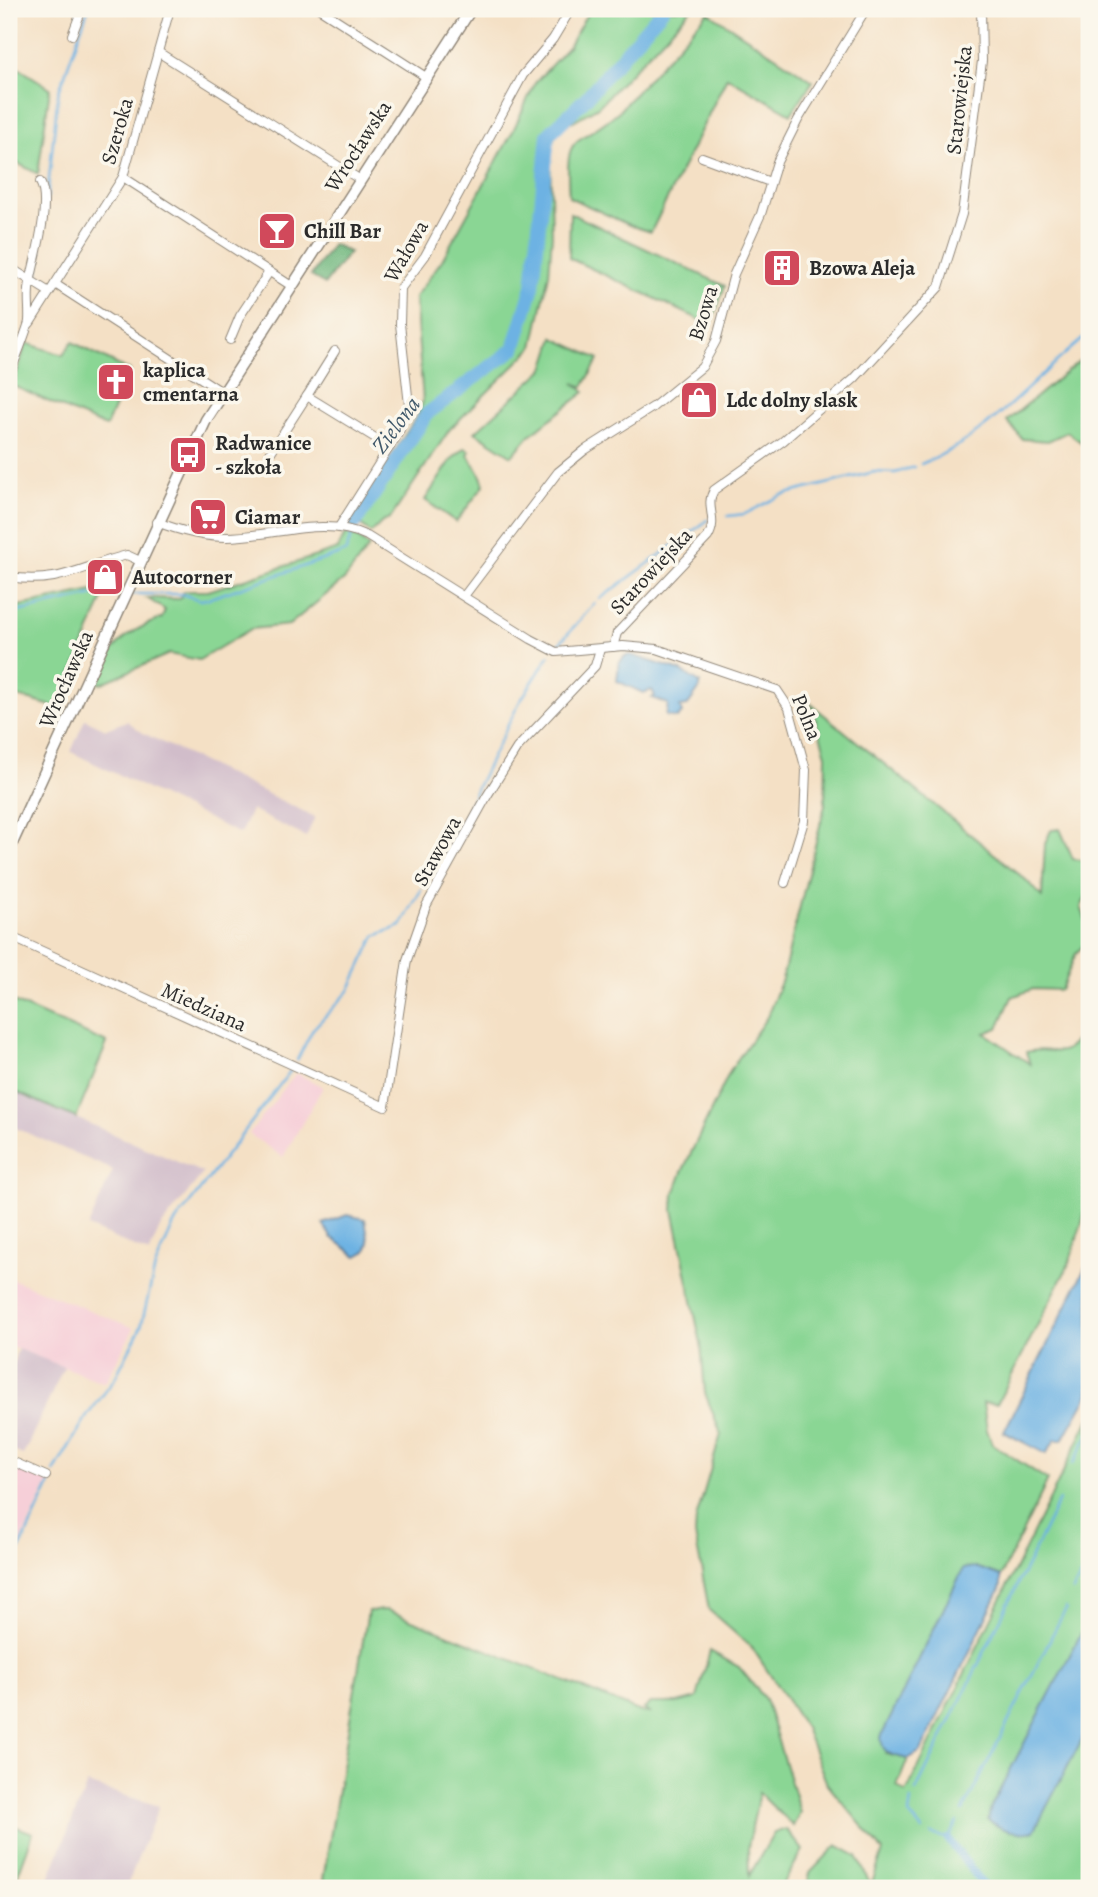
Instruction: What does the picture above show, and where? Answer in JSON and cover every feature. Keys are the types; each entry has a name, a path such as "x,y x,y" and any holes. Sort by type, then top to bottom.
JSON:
{"main road":[{"name":"Wrocławska","path":"9,850 174,487 222,392 471,9"}],"street":[{"path":"72,35 82,9"},
{"name":"Szeroka","path":"9,377 21,338 123,177 170,9"},
{"path":"320,9 426,76"},
{"name":"Wałowa","path":"343,528 392,444 409,405 400,324 401,288 425,256 517,84 553,39 570,9"},
{"name":"Bzowa","path":"464,596 558,472 585,450 653,407 702,367 716,341 733,274 761,214 770,182 798,120 866,9"},
{"name":"Starowiejska","path":"158,522 190,534 227,537 343,528 357,531 556,652 613,647 617,633 708,537 714,527 709,502 714,490 783,441 853,379 934,296 952,253 962,214 982,61 981,9"},
{"path":"158,52 359,179"},
{"path":"702,157 770,182"},
{"path":"123,177 290,285"},
{"path":"30,323 27,306 44,193 40,182"},
{"path":"9,267 49,292"},
{"path":"230,340 240,316 269,272"},
{"path":"55,284 222,392"},
{"path":"269,455 335,351"},
{"path":"307,396 392,444"},
{"path":"9,577 45,580 81,572 127,555 140,561"},
{"name":"Polna","path":"613,647 642,647 676,654 771,687 781,696 800,741 806,770 804,821 785,883"},
{"name":"Stawowa","path":"384,1107 401,988 407,960 426,906 517,748 595,666 600,649"},
{"name":"Miedziana","path":"9,936 384,1107"},
{"path":"9,1460 47,1476"}],"shaded area":[{"path":"85,719 106,729 127,721 143,733 315,817 306,837 251,810 240,834 71,752"},
{"path":"296,1073 323,1087 283,1157 249,1134"},
{"path":"9,1089 203,1173 160,1228 149,1253 88,1227 113,1170 9,1125"},
{"path":"9,1278 134,1328 105,1383 9,1346"},
{"path":"18,1349 64,1367 23,1455 9,1449 9,1374"},
{"path":"10,1466 49,1481 9,1567 9,1469"},
{"path":"87,1784 159,1806 126,1888 45,1888"}],"green space":[{"path":"590,9 691,9 598,107 561,128 553,140 550,153 552,235 549,274 533,347 450,429 390,519 382,522 371,533 352,519 417,416 423,401 415,297 442,260 512,133 535,83 568,47"},
{"path":"708,12 813,81 791,114 727,77 651,232 629,225 569,197 569,160 571,149 576,142 619,111"},
{"path":"9,62 50,88 38,174 9,159"},
{"path":"570,213 725,286 711,325 569,258"},
{"path":"333,244 349,252 325,284 311,276"},
{"path":"554,338 599,359 583,387 574,383 585,392 530,435 512,456 475,432 544,369"},
{"path":"72,342 130,371 106,427 13,386 26,343 63,355"},
{"path":"1089,353 1089,448 1067,432 1048,441 1022,439 1007,421"},
{"path":"465,448 470,451 468,454 484,485 456,522 425,500 452,459"},
{"path":"345,534 355,536 369,547 345,579 289,625 251,629 199,660 169,654 100,684 96,682 107,658 121,641 138,629 162,618 165,610 147,598 180,599 184,591 208,591 338,549"},
{"path":"107,588 63,698 55,707 9,694 9,608"},
{"path":"811,704 1026,880 1042,897 1045,844 1051,830 1060,829 1073,859 1089,861 1089,891 1081,907 1089,928 1089,940 1076,953 1061,990 1033,989 1012,997 998,1028 985,1033 1030,1064 1026,1052 1062,1051 1084,1032 1089,1040 1089,1200 1069,1264 997,1404 983,1403 992,1444 1048,1480 1001,1576 975,1567 886,1754 908,1759 897,1786 906,1793 1089,1419 1089,1888 807,1888 810,1873 837,1845 857,1856 871,1886 883,1851 827,1784 805,1728 753,1649 709,1610 695,1535 696,1519 721,1434 705,1393 701,1344 673,1210 674,1194 731,1069 767,1017 782,979 825,805 826,755"},
{"path":"9,1000 107,1043 76,1118 9,1089"},
{"path":"387,1610 641,1712 649,1713 644,1709 651,1703 677,1703 697,1698 710,1651 739,1667 765,1699 800,1812 793,1826 759,1793 748,1847 749,1876 774,1833 786,1829 803,1850 781,1888 337,1888 323,1880 368,1611"},
{"path":"9,1824 33,1833 13,1888 9,1888"}],"water":[{"path":"631,655 681,671 700,683 700,688 687,706 680,707 682,713 677,718 666,716 668,704 652,698 655,696 652,690 643,693 617,681 619,663 625,656"},
{"path":"347,1215 365,1219 369,1243 366,1251 357,1256 331,1237 323,1224"},
{"path":"1089,1260 1089,1394 1063,1440 1055,1440 1046,1454 1004,1432"},
{"path":"975,1567 1001,1576 1001,1587 921,1751 908,1759 893,1755 883,1747 881,1737 963,1569"},
{"path":"1086,1624 1089,1625 1089,1726 1034,1831 1016,1832 1003,1829 988,1819 991,1807"}],"waterway":[{"path":"47,198 58,94 88,9"},
{"name":"Zielona","path":"355,523 428,413 514,349 533,286 548,135 585,99 663,9"},
{"path":"38,274 41,250"},
{"path":"921,464 945,453 989,423 1089,334"},
{"path":"728,516 745,514 782,495 874,472 895,473 914,467"},
{"path":"600,599 708,520"},
{"name":"Zielona","path":"131,594 181,594 201,600 213,597 340,554 346,551 352,534"},
{"name":"Zielona","path":"9,614 116,590 125,592"},
{"path":"557,646 595,603"},
{"path":"428,880 449,838 465,818 477,787 519,703 549,656"},
{"path":"297,1060 313,1029 349,991 375,936 401,926 421,890"},
{"path":"54,1472 87,1416 114,1380 141,1327 155,1267 174,1224 291,1070"},
{"path":"1073,1464 1089,1434"},
{"path":"9,1572 50,1484"},
{"path":"916,1791 1059,1500"},
{"path":"1073,1591 1089,1560"},
{"path":"963,1811 1066,1608"},
{"path":"911,1800 909,1814 922,1830"},
{"path":"932,1834 948,1839 957,1822"},
{"path":"948,1839 986,1888"}],"place":[{"name":"Chill Bar","path":"277,231"},
{"name":"Bzowa Aleja","path":"782,268"},
{"name":"kaplica cmentarna","path":"116,382"},
{"name":"Ldc dolny slask","path":"699,400"},
{"name":"Radwanice - szkoła","path":"188,455"},
{"name":"Ciamar","path":"208,517"},
{"name":"Autocorner","path":"105,577"}]}
